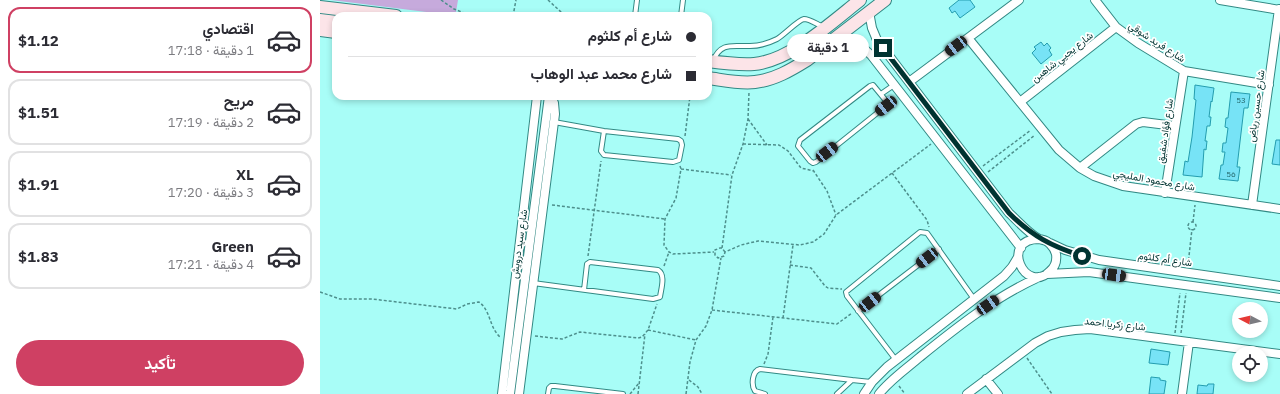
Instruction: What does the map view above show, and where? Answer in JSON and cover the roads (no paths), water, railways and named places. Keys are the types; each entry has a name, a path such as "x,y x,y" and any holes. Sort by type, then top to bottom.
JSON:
{"street":[{"path":"712,61 754,64 775,59 792,50 860,0"},
{"path":"712,78 750,82 770,79 797,66 839,36 885,0"},
{"path":"909,82 1019,0"},
{"name":"شارع فريد شوقي","path":"1095,0 1116,27 1149,50 1184,71 1269,85"},
{"path":"1220,0 1279,10"},
{"path":"320,7 362,12"},
{"name":"شارع حسين رياض","path":"1252,205 1279,10"},
{"path":"869,12 872,28 877,40 1009,213 1019,223 1039,238 1050,243 1056,253 1056,259 1055,265 1047,274"},
{"path":"320,20 328,30"},
{"name":"شارع يحيي شاهين","path":"1020,102 1116,27"},
{"path":"839,36 862,47 871,55 1021,248"},
{"name":"شارع محمود المليجي","path":"968,38 1059,150 1080,168 1094,176 1123,186 1166,194 1280,209"},
{"name":"شارع فؤاد شفيق","path":"1166,194 1184,71"},
{"name":"شارع سيد درويش","path":"502,394 537,100"},
{"name":"شارع سيد درويش","path":"510,394 549,100"},
{"path":"519,394 555,108 552,100"},
{"path":"1080,168 1136,124 1143,122 1175,126"},
{"path":"864,394 883,370 1004,276 1012,267 1021,248 1028,240 1039,238"},
{"name":"شارع أم كلثوم","path":"1050,243 1076,254 1099,260 1280,286"},
{"path":"1018,257 1020,267 1024,272 1028,275 1039,277"},
{"path":"879,394 894,379 988,305 1013,289 1047,274 1089,272 1280,298"},
{"name":"شارع زكريا احمد","path":"967,394 1035,343 1048,336 1075,330 1090,330 1280,354"},
{"path":"517,334 527,335"},
{"path":"1182,394 1189,342"},
{"path":"986,380 998,394"}],"lane":[{"path":"634,12 636,0"},
{"path":"682,12 683,0"},
{"path":"712,60 726,47 734,45 751,46 769,42 785,34 801,20 807,20 824,27"},
{"path":"881,94 894,85"},
{"path":"870,86 874,86 881,94 887,102 886,106 816,162 812,163 798,146 800,140 870,86"},
{"path":"553,122 604,131 678,139 681,141 682,145 679,160 676,162 602,153 604,131"},
{"path":"896,360 847,296 848,290 920,232 927,233 974,300"},
{"path":"858,310 939,249"},
{"path":"533,283 584,290 652,299 660,297 663,275 661,272 590,262 587,264 584,290"},
{"path":"765,394 755,391 753,388 754,373 760,368 872,382"},
{"path":"837,394 852,380"},
{"path":"548,394 549,388 551,386 555,386 623,394"}]}
